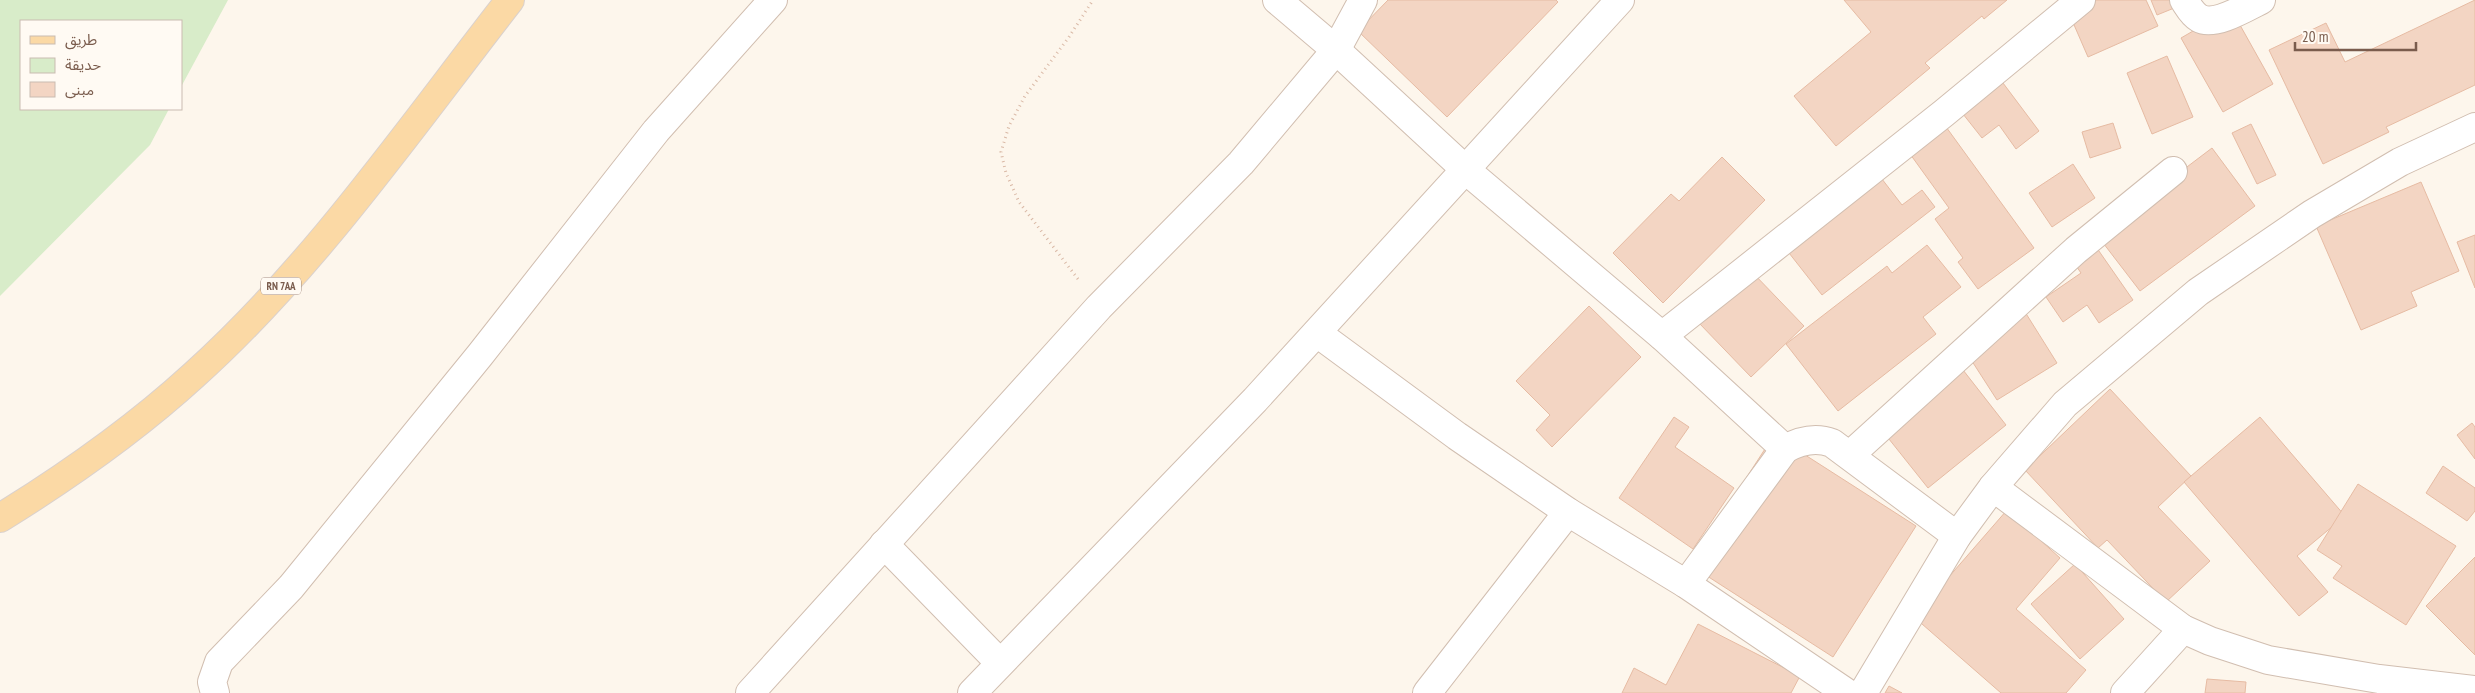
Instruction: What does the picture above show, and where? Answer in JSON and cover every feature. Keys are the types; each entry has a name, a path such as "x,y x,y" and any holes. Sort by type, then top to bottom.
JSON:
{"main road":[{"name":"RN 7AA","path":"0,518 139,423 195,374 264,306 369,184 510,0"}],"street":[{"path":"215,693 212,682 219,662 291,587 480,355 656,131 773,0"},
{"path":"1277,0 1336,50 1467,171 1662,336 1786,449"},
{"path":"750,693 1099,307 1241,162 1336,50 1362,0"},
{"path":"972,693 999,662 1255,400 1467,171 1620,0"},
{"path":"1662,336 1944,113 2081,0"},
{"path":"2184,0 2200,18 2207,21 2218,19 2261,0"},
{"path":"1863,693 1958,536 1993,487 2065,404 2198,292 2312,214 2392,167 2475,127"},
{"path":"1850,455 2076,250 2173,171"},
{"path":"1317,333 1457,436 1568,512 1686,584 1847,693"},
{"path":"1686,584 1786,449 1796,443 1821,439 1850,455 1958,536"},
{"path":"1993,487 2182,629 2210,641 2268,660 2379,678 2475,690"},
{"path":"1427,693 1568,512"},
{"path":"884,544 999,662"},
{"path":"2125,693 2182,629"}],"path":[{"path":"1093,0 1069,37 1025,96 1008,126 1001,152 1006,173 1019,202 1099,307"}],"green space":[{"path":"0,0 228,0 182,85 182,20 20,20 20,110 168,110 150,145 0,296"}],"building":[{"path":"1388,0 1556,0 1558,2 1447,117 1358,31"},
{"path":"1844,0 2007,0 1984,19 1982,16 1925,63 1930,68 1836,146 1794,96 1871,32"},
{"path":"2092,0 2146,0 2158,26 2088,57 2068,11"},
{"path":"2151,0 2194,0 2157,15"},
{"path":"2475,0 2475,85 2386,127 2389,132 2323,164 2269,50 2326,23 2345,62"},
{"path":"2231,9 2273,84 2223,112 2181,38"},
{"path":"2167,56 2193,117 2152,134 2127,73"},
{"path":"2003,83 2039,131 2016,149 1999,125 1982,138 1963,114"},
{"path":"1941,120 2034,248 1978,289 1958,262 1963,258 1935,219 1949,208 1905,147"},
{"path":"2113,123 2121,148 2090,158 2082,132"},
{"path":"2251,124 2276,175 2257,184 2232,133"},
{"path":"2212,148 2255,206 2140,291 2097,235"},
{"path":"1722,157 1765,200 1663,303 1613,253 1671,194 1679,201"},
{"path":"2073,164 2095,198 2052,227 2029,193"},
{"path":"1875,170 1902,205 1922,190 1935,207 1822,295 1782,244"},
{"path":"2421,182 2459,271 2411,292 2417,306 2361,330 2316,226"},
{"path":"2475,235 2475,288 2457,242"},
{"path":"2092,241 2133,300 2099,323 2087,305 2063,322 2046,297 2081,273 2070,257"},
{"path":"1927,245 1961,287 1923,317 1936,334 1838,411 1786,344 1887,266 1892,273"},
{"path":"1752,272 1804,326 1751,377 1699,323"},
{"path":"2020,304 2057,363 1997,400 1959,341"},
{"path":"1589,306 1641,357 1552,447 1536,430 1550,415 1516,381"},
{"path":"1956,361 2006,425 1928,488 1877,424"},
{"path":"2110,389 2191,476 2158,507 2210,561 2166,602 2107,540 2098,548 2025,470"},
{"path":"1674,417 1689,427 1675,447 1734,488 1693,549 1619,498"},
{"path":"2260,417 2345,516 2297,556 2328,592 2299,616 2184,482"},
{"path":"2472,423 2475,427 2475,459 2457,435"},
{"path":"1774,435 1916,526 1833,657 1690,565"},
{"path":"2443,466 2475,488 2475,511 2467,521 2426,493"},
{"path":"2358,484 2456,546 2406,625 2333,578 2342,566 2317,550"},
{"path":"2007,510 2060,558 2016,609 2086,670 2066,693 2001,693 1914,617"},
{"path":"2475,557 2475,655 2426,606"},
{"path":"2075,564 2124,619 2080,659 2031,604"},
{"path":"1698,624 1800,676 1791,693 1622,693 1634,668 1666,685"},
{"path":"2207,679 2246,682 2245,693 2205,693"},
{"path":"1889,686 1902,693 1885,693"}]}
